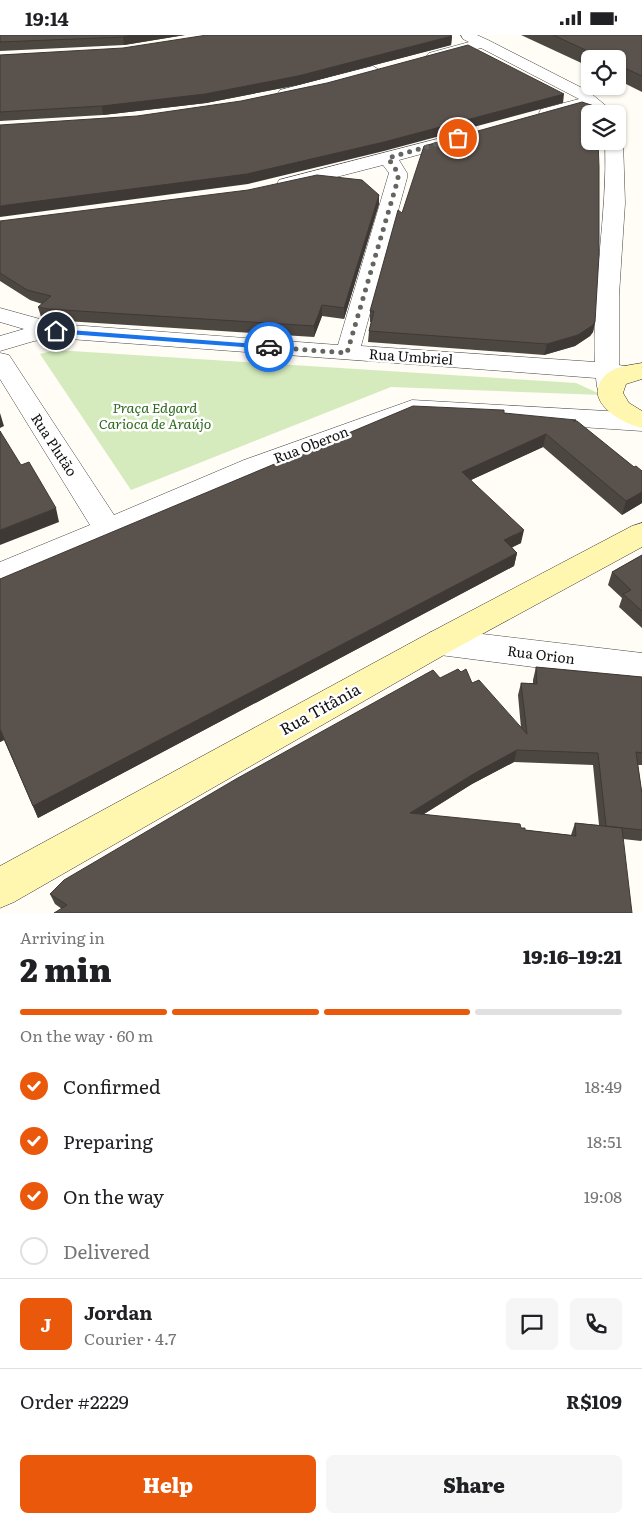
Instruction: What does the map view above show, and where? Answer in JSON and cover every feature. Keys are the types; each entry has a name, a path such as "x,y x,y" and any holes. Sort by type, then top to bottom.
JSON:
{"main road":[{"path":"623,375 611,399 620,409 642,421"},
{"name":"Rua Titânia","path":"0,888 440,642 642,534"}],"street":[{"path":"466,35 597,105"},
{"path":"417,60 483,43"},
{"path":"272,96 389,67"},
{"path":"531,117 592,101"},
{"path":"266,188 322,176 476,133"},
{"path":"615,150 618,185 607,339 623,375"},
{"path":"347,353 398,179 398,173 388,158"},
{"name":"Rua Umbriel","path":"0,315 56,331"},
{"name":"Rua Umbriel","path":"0,344 31,334 56,331 347,353 557,366 623,375"},
{"name":"Rua Umbriel","path":"557,366 582,358 596,350 607,339"},
{"name":"Rua Plutão","path":"0,360 108,529"},
{"name":"Rua Oberon","path":"0,575 254,467 412,408 642,421"},
{"name":"Rua Orion","path":"440,642 642,667"}],"green space":[{"name":"Praça Edgard Carioca de Araújo","path":"56,350 576,383 602,395 391,387 131,490 40,354"}],"building":[{"path":"0,35 133,35 0,42"},
{"path":"207,35 452,36 298,76 205,94 102,106 0,112 0,55 123,48"},
{"path":"553,35 642,35 642,76 626,69 626,50 586,50"},
{"path":"468,45 564,94 384,142 247,174 0,206 0,125 137,116 241,101 327,83"},
{"path":"582,102 591,105 581,105 581,150 598,150 599,255 595,322 593,325 578,335 547,344 369,331 374,311 370,311 398,210 402,213 424,146"},
{"path":"317,175 362,180 379,195 344,308 322,305 314,326 48,309 38,307 51,296 27,290 0,273 0,221 248,190"},
{"path":"413,406 504,410 504,413 576,420 573,421 577,421 634,467 636,466 642,471 642,492 626,501 546,434 462,472 524,530 504,540 517,553 33,806 0,729 0,579"},
{"path":"0,431 21,465 29,462 56,508 0,530"},
{"path":"642,555 642,611 623,594 631,590 612,572"},
{"path":"536,667 642,677 642,753 636,752 642,794 642,830 606,826 598,753 517,750 410,813 520,824 521,828 525,828 525,830 576,836 575,823 622,828 632,913 54,913 67,905 50,894 64,880 236,779 433,670 440,678 458,669 461,672 466,669 472,683 479,680 527,734 521,683 537,684"}],"way so far":[{"path":"269,347 347,353 398,179 398,173 388,158 458,138"}],"route":[{"path":"56,331 269,347"}]}
